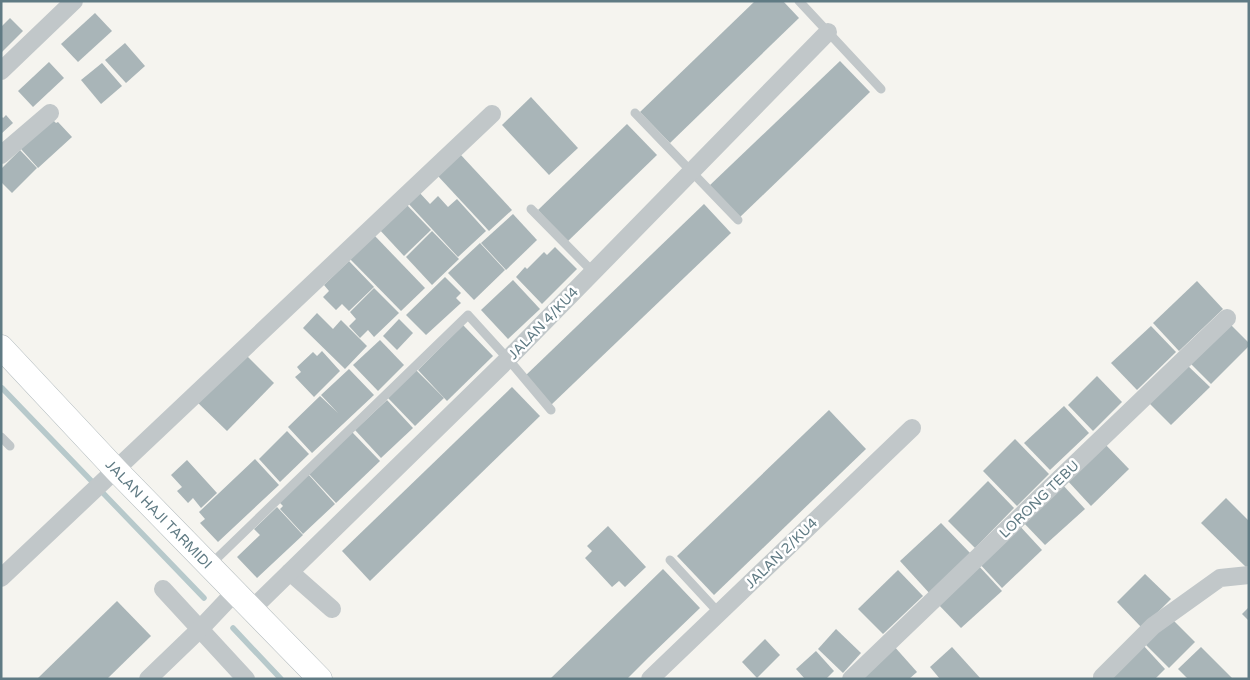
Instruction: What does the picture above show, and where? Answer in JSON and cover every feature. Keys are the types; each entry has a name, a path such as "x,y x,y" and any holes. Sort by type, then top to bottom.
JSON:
{"street":[{"path":"1,71 74,1"},
{"name":"JALAN 4/KU4","path":"252,609 508,359 828,32"},
{"path":"1,155 50,113"},
{"path":"1,578 492,114"},
{"name":"LORONG TEBU","path":"850,679 1227,318"},
{"name":"JALAN HAJI TARMIDI","path":"2,351 103,482 210,566 320,679"},
{"name":"JALAN 2/KU4","path":"650,679 912,428"},
{"path":"290,572 332,609"},
{"path":"1102,677 1153,626 1220,578 1249,575"},
{"path":"163,589 246,679"},
{"path":"148,679 235,592"}],"lane":[{"path":"799,1 881,89"},
{"path":"635,113 738,220"},
{"path":"531,209 593,272"},
{"path":"210,566 468,315 551,410"},
{"path":"1,437 10,446"},
{"path":"670,560 719,613"}],"building":[{"path":"755,1 783,1 799,18 670,143 640,112"},
{"path":"95,13 112,31 78,62 61,44"},
{"path":"10,18 23,31 1,53 1,27"},
{"path":"125,43 145,66 126,83 105,60"},
{"path":"840,61 870,92 739,218 709,186"},
{"path":"49,62 64,78 33,107 18,91"},
{"path":"102,63 122,86 101,104 81,80"},
{"path":"531,97 578,148 549,175 502,125"},
{"path":"47,114 56,123 58,122 72,137 38,168 21,149"},
{"path":"6,115 13,123 1,134 1,116 3,118"},
{"path":"627,124 657,155 567,242 538,210"},
{"path":"20,150 37,168 12,193 1,182 1,169"},
{"path":"460,154 512,210 489,231 437,175"},
{"path":"418,191 430,204 438,196 448,207 457,199 486,231 458,257 407,202"},
{"path":"405,203 431,230 404,256 378,228"},
{"path":"704,204 731,233 551,405 524,377"},
{"path":"513,214 537,240 506,270 481,243"},
{"path":"432,231 459,259 432,285 406,257"},
{"path":"374,235 425,288 401,311 350,259"},
{"path":"480,243 505,270 474,300 448,273"},
{"path":"555,247 577,269 542,304 516,277 544,252 547,255"},
{"path":"349,261 374,287 349,311 342,304 336,310 323,297 329,291 324,285"},
{"path":"445,277 461,293 456,298 461,303 426,335 406,315"},
{"path":"513,280 540,309 508,339 481,310"},
{"path":"1197,281 1223,309 1179,351 1153,323"},
{"path":"374,288 399,313 374,337 368,330 360,338 349,326 356,319 350,312"},
{"path":"317,313 333,329 341,320 367,346 345,369 303,328"},
{"path":"399,319 413,333 397,350 383,336"},
{"path":"1227,321 1249,343 1249,346 1211,384 1188,361"},
{"path":"463,325 493,356 447,401 418,370"},
{"path":"1151,326 1176,352 1137,390 1111,363"},
{"path":"380,340 404,365 378,391 353,365"},
{"path":"322,351 340,371 314,397 295,377 301,372 297,367 313,352 317,356"},
{"path":"244,353 274,383 227,431 196,401"},
{"path":"1186,364 1210,387 1171,425 1148,402"},
{"path":"349,369 374,395 312,453 288,427 320,396 338,413 321,395"},
{"path":"416,370 444,398 415,426 388,398"},
{"path":"1097,376 1122,402 1093,431 1068,405"},
{"path":"512,387 540,416 370,581 342,551"},
{"path":"387,400 413,428 381,458 355,430"},
{"path":"1064,406 1089,433 1050,470 1024,443"},
{"path":"829,410 866,449 714,595 677,556"},
{"path":"287,431 309,454 280,482 259,459"},
{"path":"352,432 380,461 336,503 308,473"},
{"path":"1015,439 1049,474 1017,506 983,471"},
{"path":"1103,442 1129,469 1091,506 1066,479"},
{"path":"255,459 279,485 218,542 200,523 205,519 199,512"},
{"path":"187,460 217,493 201,508 193,498 188,503 177,491 182,487 171,475"},
{"path":"308,474 335,504 303,534 280,509 283,506 279,502"},
{"path":"988,481 1014,508 975,548 948,521"},
{"path":"1061,483 1085,509 1045,545 1021,520"},
{"path":"1226,498 1249,521 1249,570 1201,523"},
{"path":"277,507 303,535 257,578 237,557 260,535 254,529"},
{"path":"941,523 973,556 931,595 900,561"},
{"path":"1017,523 1042,550 1002,588 977,561"},
{"path":"608,526 646,567 625,587 619,581 612,587 585,558 592,551 587,546"},
{"path":"977,564 1002,591 961,628 936,602"},
{"path":"663,569 700,608 627,679 550,679"},
{"path":"898,570 923,596 883,634 858,609"},
{"path":"1145,574 1171,599 1142,628 1117,602"},
{"path":"117,601 151,636 107,679 37,679"},
{"path":"1249,607 1249,621 1242,614"},
{"path":"1169,616 1195,642 1169,668 1143,642"},
{"path":"836,629 861,653 843,673 818,649"},
{"path":"765,639 780,655 757,678 742,662"},
{"path":"893,645 917,672 909,679 856,679"},
{"path":"1143,645 1165,669 1155,679 1108,679"},
{"path":"952,647 981,679 940,679 930,667"},
{"path":"1201,647 1233,679 1188,679 1178,669"},
{"path":"816,651 834,671 826,679 805,679 796,669"}],"waterway":[{"path":"2,388 204,598"},
{"path":"233,628 281,679"}]}
